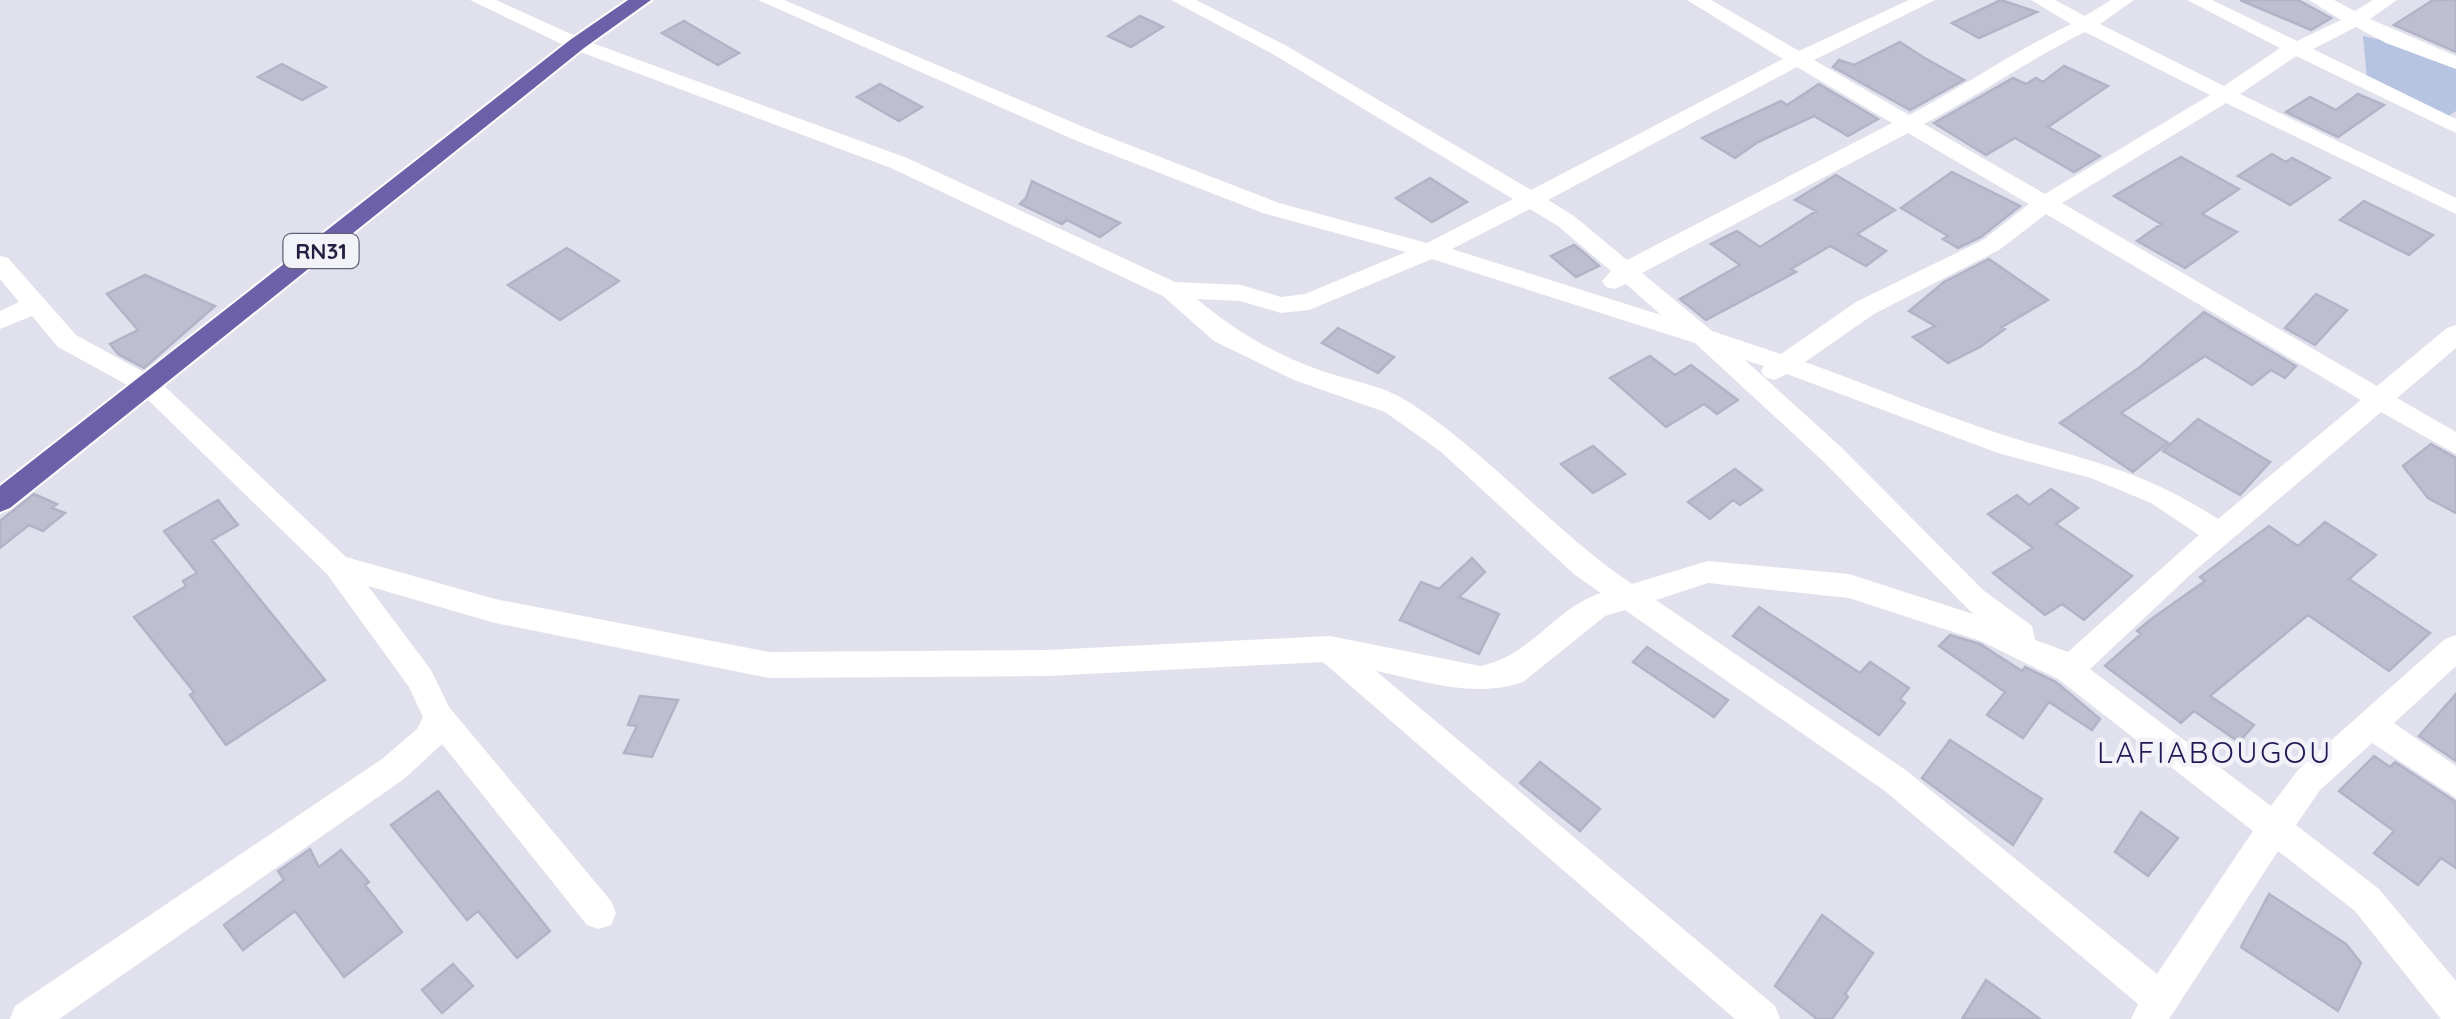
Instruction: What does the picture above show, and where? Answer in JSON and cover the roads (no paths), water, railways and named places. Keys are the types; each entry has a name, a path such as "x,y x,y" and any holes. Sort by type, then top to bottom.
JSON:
{"main road":[{"name":"RN31","path":"0,502 577,44 641,0"}],"street":[{"path":"480,0 577,44 899,163 1171,290 1223,334 1303,374 1394,405 1449,444 1586,567 1896,781 2155,1009 2309,780 2456,648"},
{"path":"768,0 1186,177 1271,208 1495,269 1592,300 1786,364 1973,434 2097,470 2161,496 2219,534"},
{"path":"1181,0 1278,50 1566,221 1708,340 1752,385 1833,456 1973,598 2367,900 2456,1009"},
{"path":"1697,0 2456,444"},
{"path":"1171,290 1241,293 1281,305 1309,302 1426,253 1658,134 1736,88 1925,0"},
{"path":"2040,0 2456,207"},
{"path":"1592,300 1626,271 1969,92 2036,48 2124,0"},
{"path":"2196,0 2455,125"},
{"path":"2319,0 2393,38 2456,63"},
{"path":"1752,385 1865,308 1991,245 2044,204 2227,94 2277,57 2387,0"},
{"path":"0,264 67,341 149,386 337,566 420,680 438,717 599,912"},
{"path":"0,321 34,305"},
{"path":"2069,670 2219,534 2456,334"},
{"path":"337,566 495,611 768,666 1047,663 1330,649 1480,679 1512,673 1596,608 1708,572 1849,586 1990,632 2069,670"},
{"path":"1330,649 1762,1019"},
{"path":"28,1019 392,768 429,738 438,717"},
{"path":"2373,726 2456,784"}],"district":[{"name":"LAFIABOUGOU","path":"2215,752"}]}
